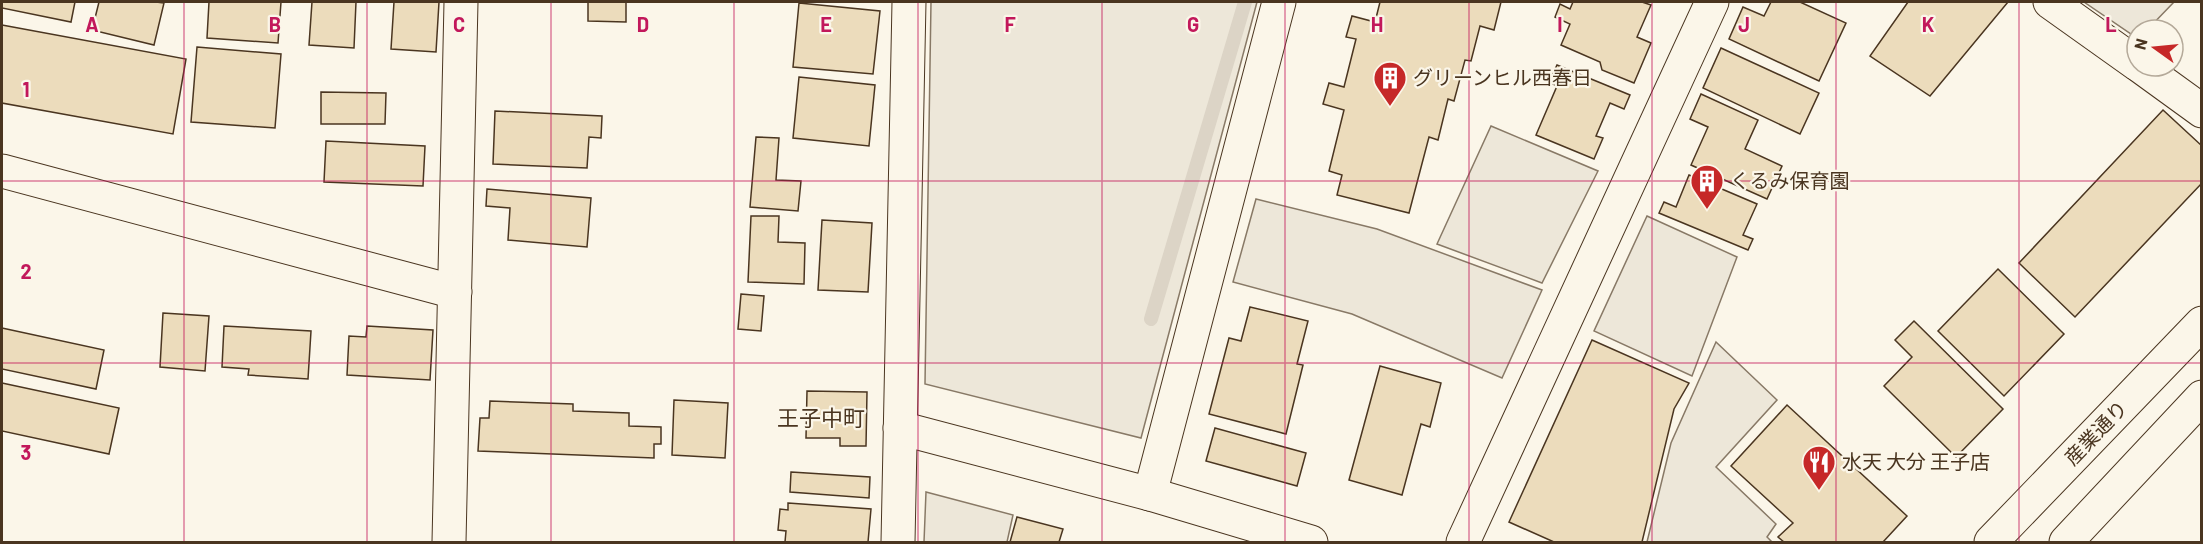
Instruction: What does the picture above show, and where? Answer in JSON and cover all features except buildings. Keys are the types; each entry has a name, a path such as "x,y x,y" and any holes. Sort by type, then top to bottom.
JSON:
{"main road":[{"path":"449,543 461,2"},
{"path":"898,543 909,2"},
{"path":"1150,494 1279,2"},
{"path":"1463,543 1712,2"},
{"path":"2050,2 2125,56"},
{"path":"2156,78 2202,111"},
{"path":"2,171 455,292"},
{"name":"産業通り","path":"1991,543 2202,323"},
{"path":"2066,543 2202,398"},
{"path":"900,428 1150,494 1311,543"}],"shaded area":[{"path":"931,2 1257,2 1141,438 925,384"},
{"path":"2084,2 2174,2 2159,18 2125,18 2125,30"},
{"path":"1491,126 1598,171 1542,283 1437,244"},
{"path":"1256,199 1377,229 1542,290 1502,378 1352,314 1233,282"},
{"path":"1647,216 1737,257 1692,376 1594,331"},
{"path":"1716,342 1777,400 1716,467 1776,524 1767,537 1772,542 1647,542 1671,443"},
{"path":"926,492 1013,515 1007,542 924,542"}],"waterway":[{"path":"1151,319 1245,2"}],"place":[{"name":"グリーンヒル西春日","path":"1390,107"},
{"name":"くるみ保育園","path":"1707,210"},
{"name":"水天 大分 王子店","path":"1819,491"}],"district":[{"name":"王子中町","path":"821,418"}]}
